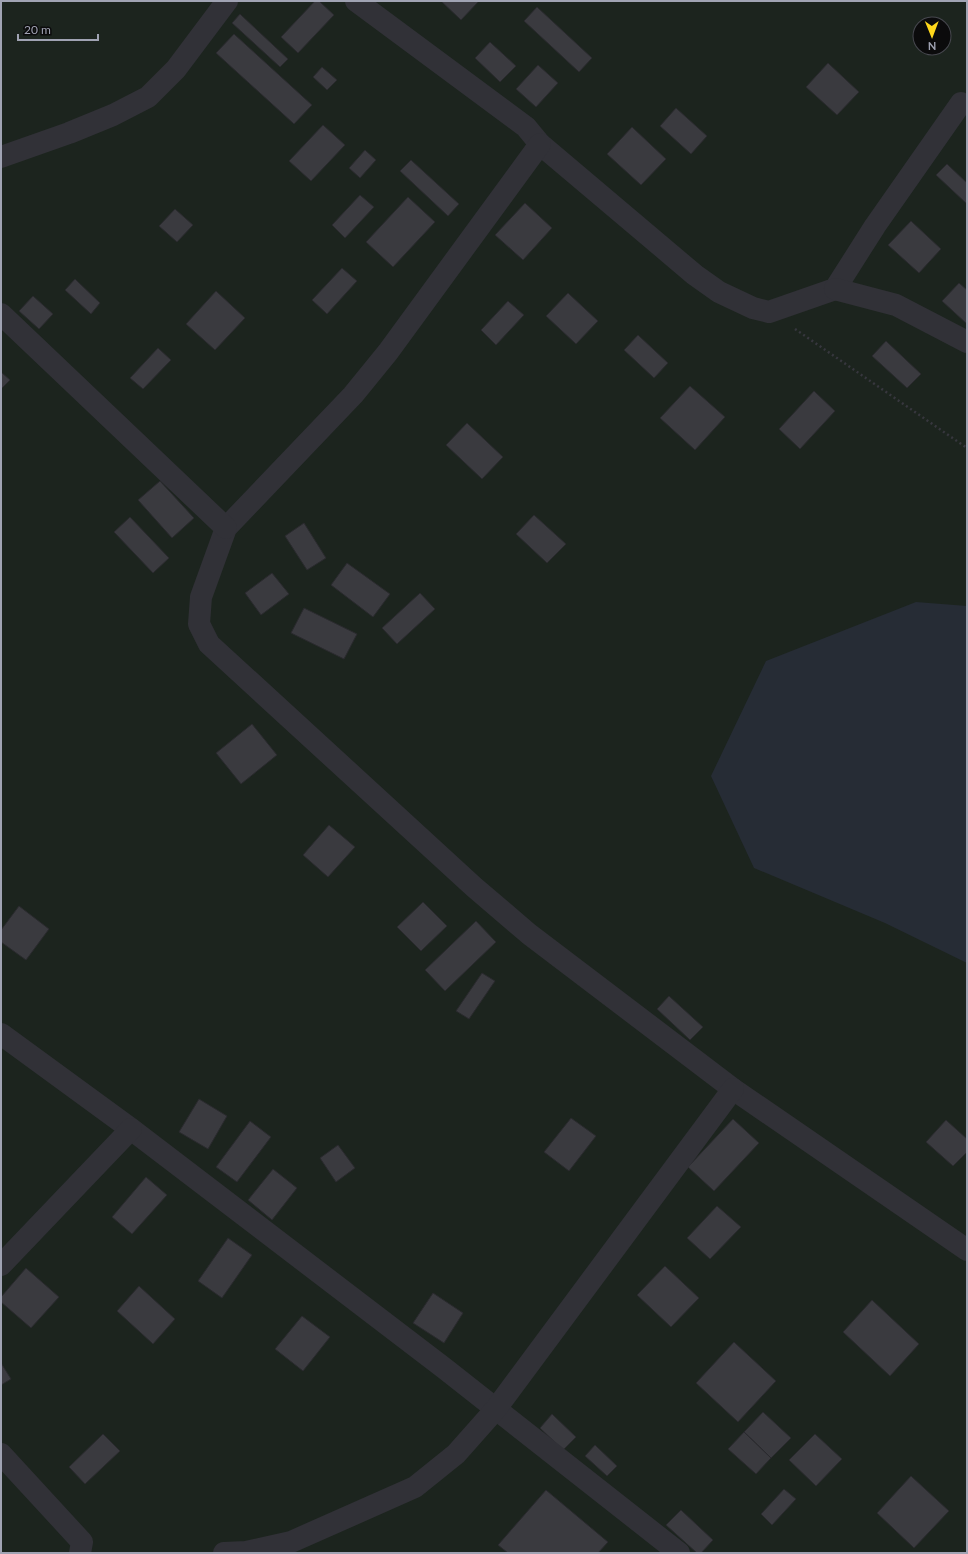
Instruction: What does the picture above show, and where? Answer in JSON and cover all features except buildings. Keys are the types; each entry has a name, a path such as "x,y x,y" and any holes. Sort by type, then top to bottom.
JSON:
{"street":[{"path":"1,157 69,133 113,115 148,97 176,69 227,1"},
{"path":"356,1 526,127 540,144 695,275 719,292 753,308 769,312 835,289 896,305 967,342"},
{"path":"835,289 875,226 961,104"},
{"path":"540,144 388,352 353,395 226,528 201,597 199,624 209,644 474,887 529,934 733,1089 967,1250"},
{"path":"1,314 226,528"},
{"path":"1,1034 131,1129 444,1368 495,1410 679,1553"},
{"path":"224,1553 246,1552 291,1542 415,1487 456,1454 495,1410 733,1089"},
{"path":"1,1266 131,1129"},
{"path":"1,1454 82,1542 80,1553"}],"path":[{"path":"769,312 824,348 967,448"}],"shaded area":[{"path":"1,1 967,1 967,1553 1,1553"},
{"path":"916,602 967,606 967,963 885,923 754,868 711,776 766,661"}]}
